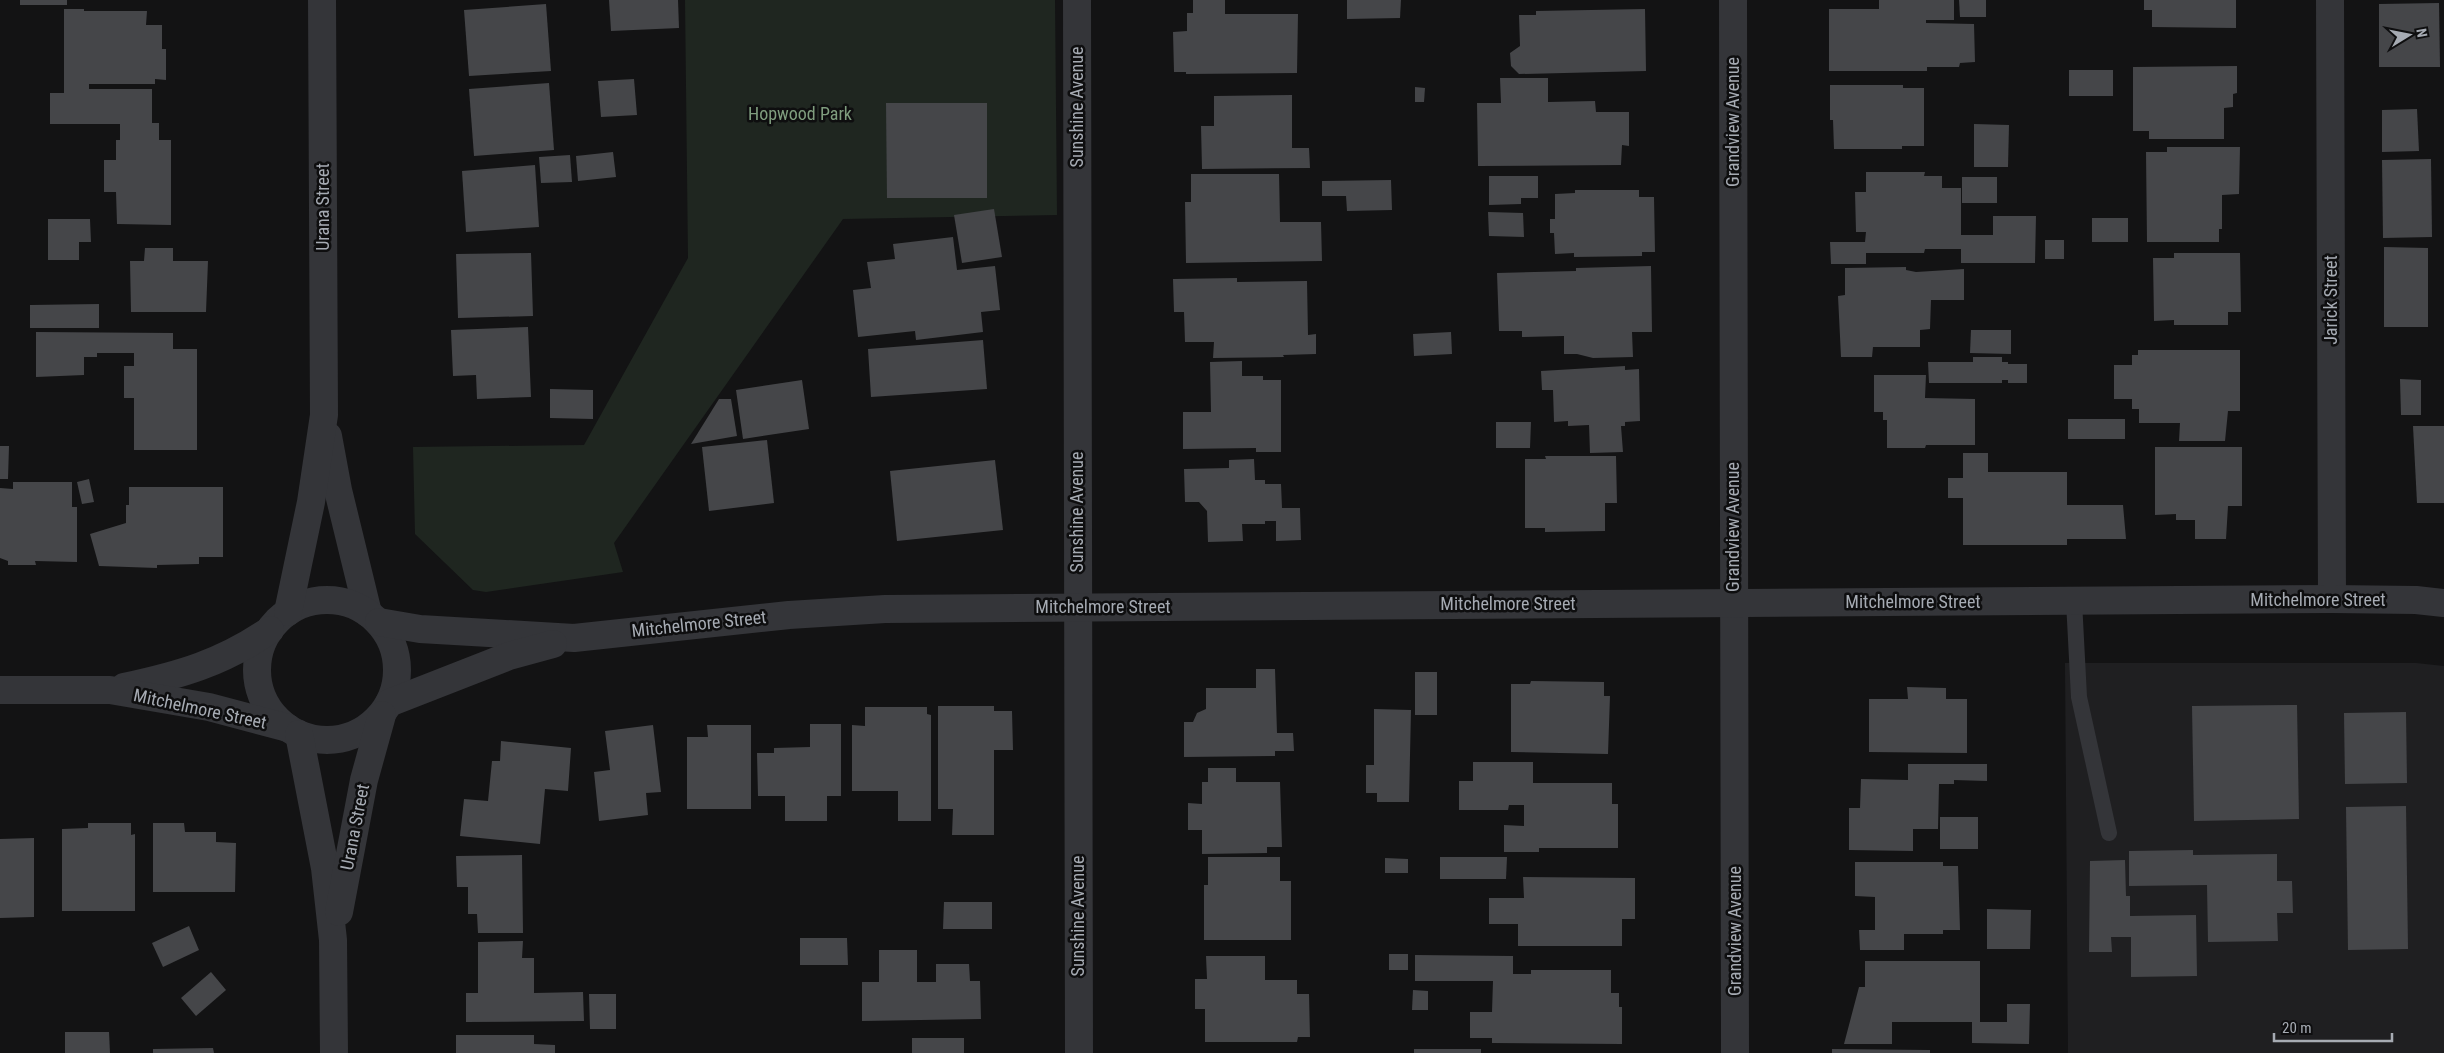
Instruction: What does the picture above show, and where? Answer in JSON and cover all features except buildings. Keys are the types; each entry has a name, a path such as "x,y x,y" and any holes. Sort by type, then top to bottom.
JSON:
{"street":[{"name":"Urana Street","path":"279,621 311,502 324,415 322,0"},
{"name":"Sunshine Avenue","path":"1076,0 1079,1053"},
{"name":"Grandview Avenue","path":"1733,0 1733,603 1736,1053"},
{"name":"Jarick Street","path":"2330,0 2332,599"},
{"name":"Urana Street","path":"324,415 338,490 374,617"},
{"path":"326,599 345,601 374,617 390,638 395,656 397,675 386,709 366,729 348,737 315,739 293,731 272,713 264,702 258,682 258,660 262,644 279,621 309,602 326,599"},
{"name":"Mitchelmore Street","path":"374,617 420,629 574,638 788,615 885,609 2332,599 2416,600 2444,603"},
{"name":"Mitchelmore Street","path":"110,690 153,681 206,666 241,650 279,621"},
{"name":"Mitchelmore Street","path":"386,709 510,656 574,638"},
{"name":"Mitchelmore Street","path":"0,690 110,690 209,708 293,731"},
{"name":"Urana Street","path":"333,940 364,780 386,709"},
{"name":"Urana Street","path":"293,731 325,868 333,940 334,1053"}],"lane":[{"path":"2074,601 2079,697 2109,833"}],"shaded area":[{"path":"2065,663 2416,663 2444,666 2444,1053 2068,1053"}],"green space":[{"name":"Hopwood Park","path":"685,0 1055,0 1057,215 843,219 614,543 623,572 486,592 473,590 415,534 413,447 584,445 688,258"}]}
